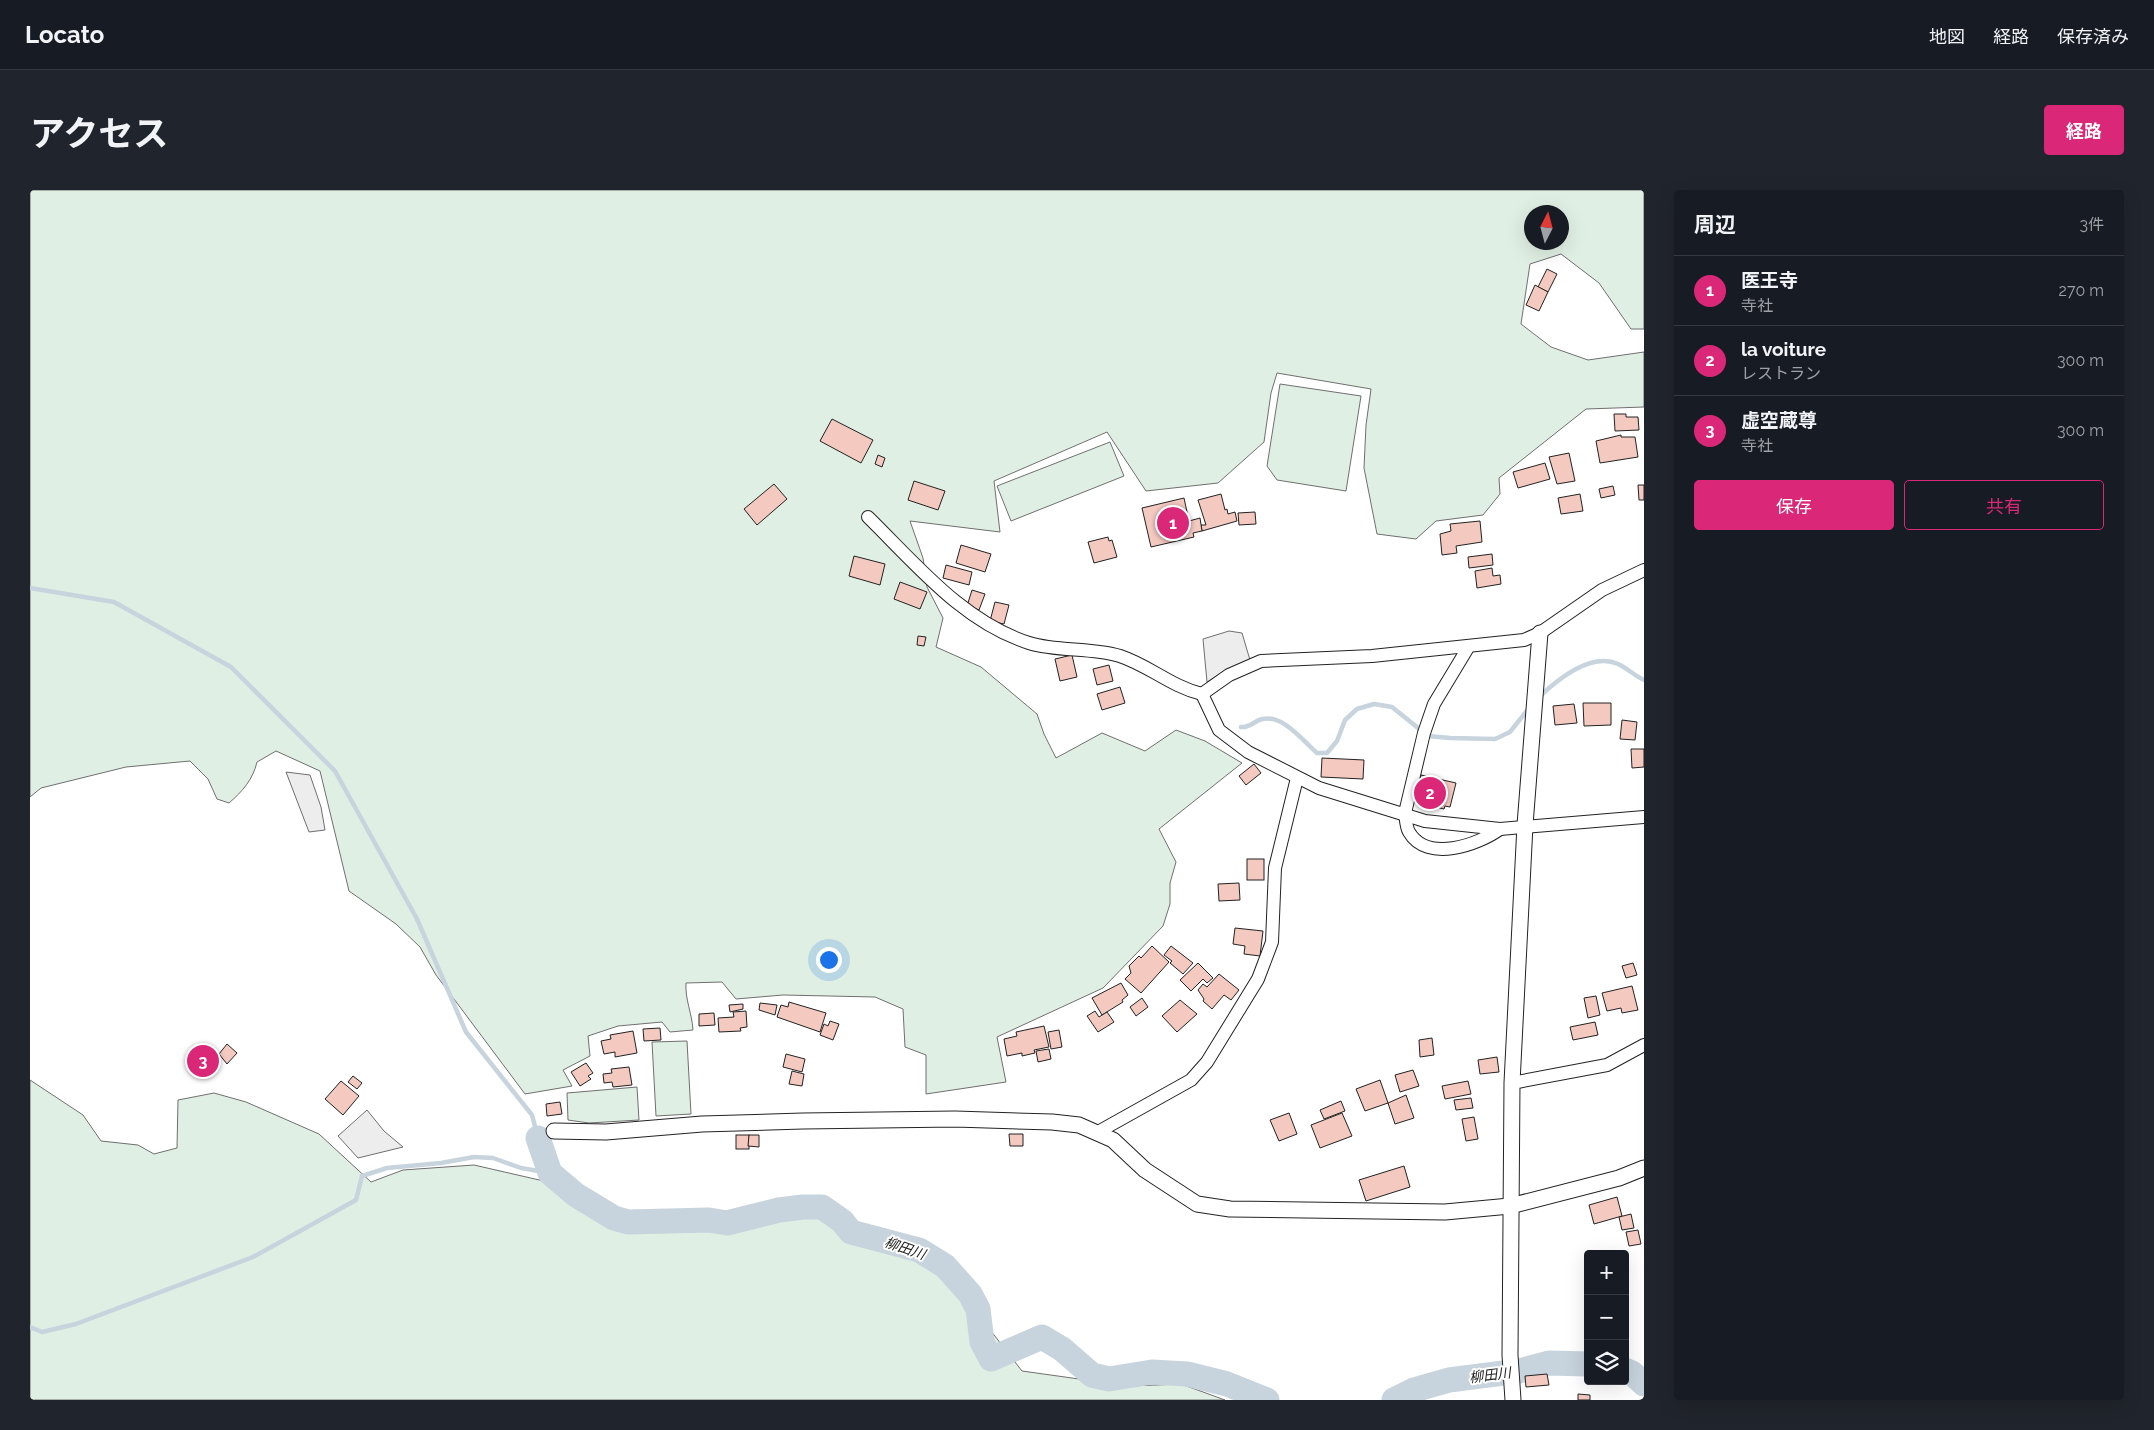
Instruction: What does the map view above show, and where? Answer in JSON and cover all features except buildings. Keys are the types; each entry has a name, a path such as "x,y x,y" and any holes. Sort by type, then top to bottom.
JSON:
{"street":[{"path":"868,517 948,595 972,615 1000,630 1029,642 1049,647 1095,651 1120,656 1182,689 1202,694"},
{"path":"1202,694 1228,675 1260,661 1372,656 1524,640 1540,633 1602,590 1644,570"},
{"path":"1512,1400 1510,1378 1510,1206 1512,1083 1525,825 1540,633"},
{"path":"1469,646 1434,704 1424,733 1405,813 1409,832 1417,842 1429,847 1459,848 1485,839 1500,829"},
{"path":"1202,694 1218,730 1248,752 1319,788 1432,822 1500,829 1525,825 1602,822 1644,816"},
{"path":"1098,1132 1191,1080 1207,1062 1258,979 1272,942 1275,868 1297,778"},
{"path":"1512,1083 1607,1064 1644,1045"},
{"path":"554,1131 606,1132 702,1124 955,1119 1052,1122 1079,1125 1112,1140 1145,1170 1197,1204 1256,1210 1445,1212 1510,1206 1619,1178 1644,1168"}],"green space":[{"path":"30,190 1644,190 1644,329 1631,329 1599,283 1561,254 1530,264 1521,324 1551,347 1588,360 1644,352 1644,407 1586,409 1499,478 1500,494 1483,515 1436,521 1416,539 1377,534 1364,468 1366,425 1371,389 1277,373 1271,393 1264,442 1218,483 1146,491 1107,432 994,481 1000,532 910,521 923,558 927,587 943,618 936,647 981,667 1037,714 1044,734 1056,758 1102,733 1145,751 1176,730 1205,741 1242,763 1159,829 1176,862 1170,883 1170,904 1163,926 1103,988 997,1037 1006,1082 926,1094 926,1055 905,1047 903,1009 875,997 783,995 736,999 722,982 686,983 693,1030 670,1032 662,1022 618,1026 588,1036 590,1056 563,1070 572,1086 525,1094 436,975 420,947 396,924 349,891 320,771 276,751 257,762 247,784 229,803 217,799 208,779 190,761 126,767 41,788 30,797"},
{"path":"1280,384 1361,396 1346,491 1277,480 1267,466"},
{"path":"1110,442 1124,476 1011,521 997,486"},
{"path":"687,1041 691,1114 656,1116 652,1042"},
{"path":"30,1080 83,1115 101,1141 138,1145 154,1154 177,1148 178,1100 214,1093 246,1102 319,1134 371,1182 403,1170 474,1165 548,1182 590,1213 611,1223 685,1223 732,1229 784,1218 804,1210 829,1215 849,1236 907,1250 939,1264 1022,1371 1129,1386 1181,1384 1225,1400 30,1400"},
{"path":"637,1087 639,1120 589,1123 568,1120 567,1093"}],"shaded area":[{"path":"1229,631 1242,633 1250,660 1226,670 1207,682 1203,639"},
{"path":"286,772 310,775 321,807 325,830 309,832"},
{"path":"367,1110 384,1131 403,1147 358,1158 338,1136"}],"waterway":[{"path":"30,588 114,602 231,667 335,771 417,919 466,1032 532,1115 538,1138"},
{"path":"1539,697 1565,676 1586,665 1597,662 1608,661 1618,664 1644,680"},
{"path":"1241,727 1262,719 1277,721 1285,724 1317,753 1327,753 1337,741 1345,720 1357,709 1374,704 1392,707 1428,736 1450,738 1495,739 1510,732 1529,708"},
{"name":"柳田川","path":"538,1138 550,1173 576,1195 614,1218 628,1222 709,1220 727,1223 779,1210 822,1207 842,1221 851,1232 919,1250 945,1266 970,1294 978,1309 982,1342 991,1359 1042,1337 1062,1349 1092,1375 1109,1379 1152,1372 1187,1374 1227,1384 1267,1400"},
{"path":"30,1327 42,1332 76,1324 253,1257 356,1200 362,1176 387,1168 441,1163 474,1157 493,1158 521,1168 550,1173"},
{"name":"柳田川","path":"1394,1400 1414,1390 1449,1380 1519,1371 1549,1363 1584,1364"},
{"name":"柳田川","path":"1629,1372 1644,1384"}],"place":[{"name":"医王寺","path":"1173,523"},
{"name":"la voiture","path":"1430,793"},
{"name":"虚空蔵尊","path":"203,1061"}]}
